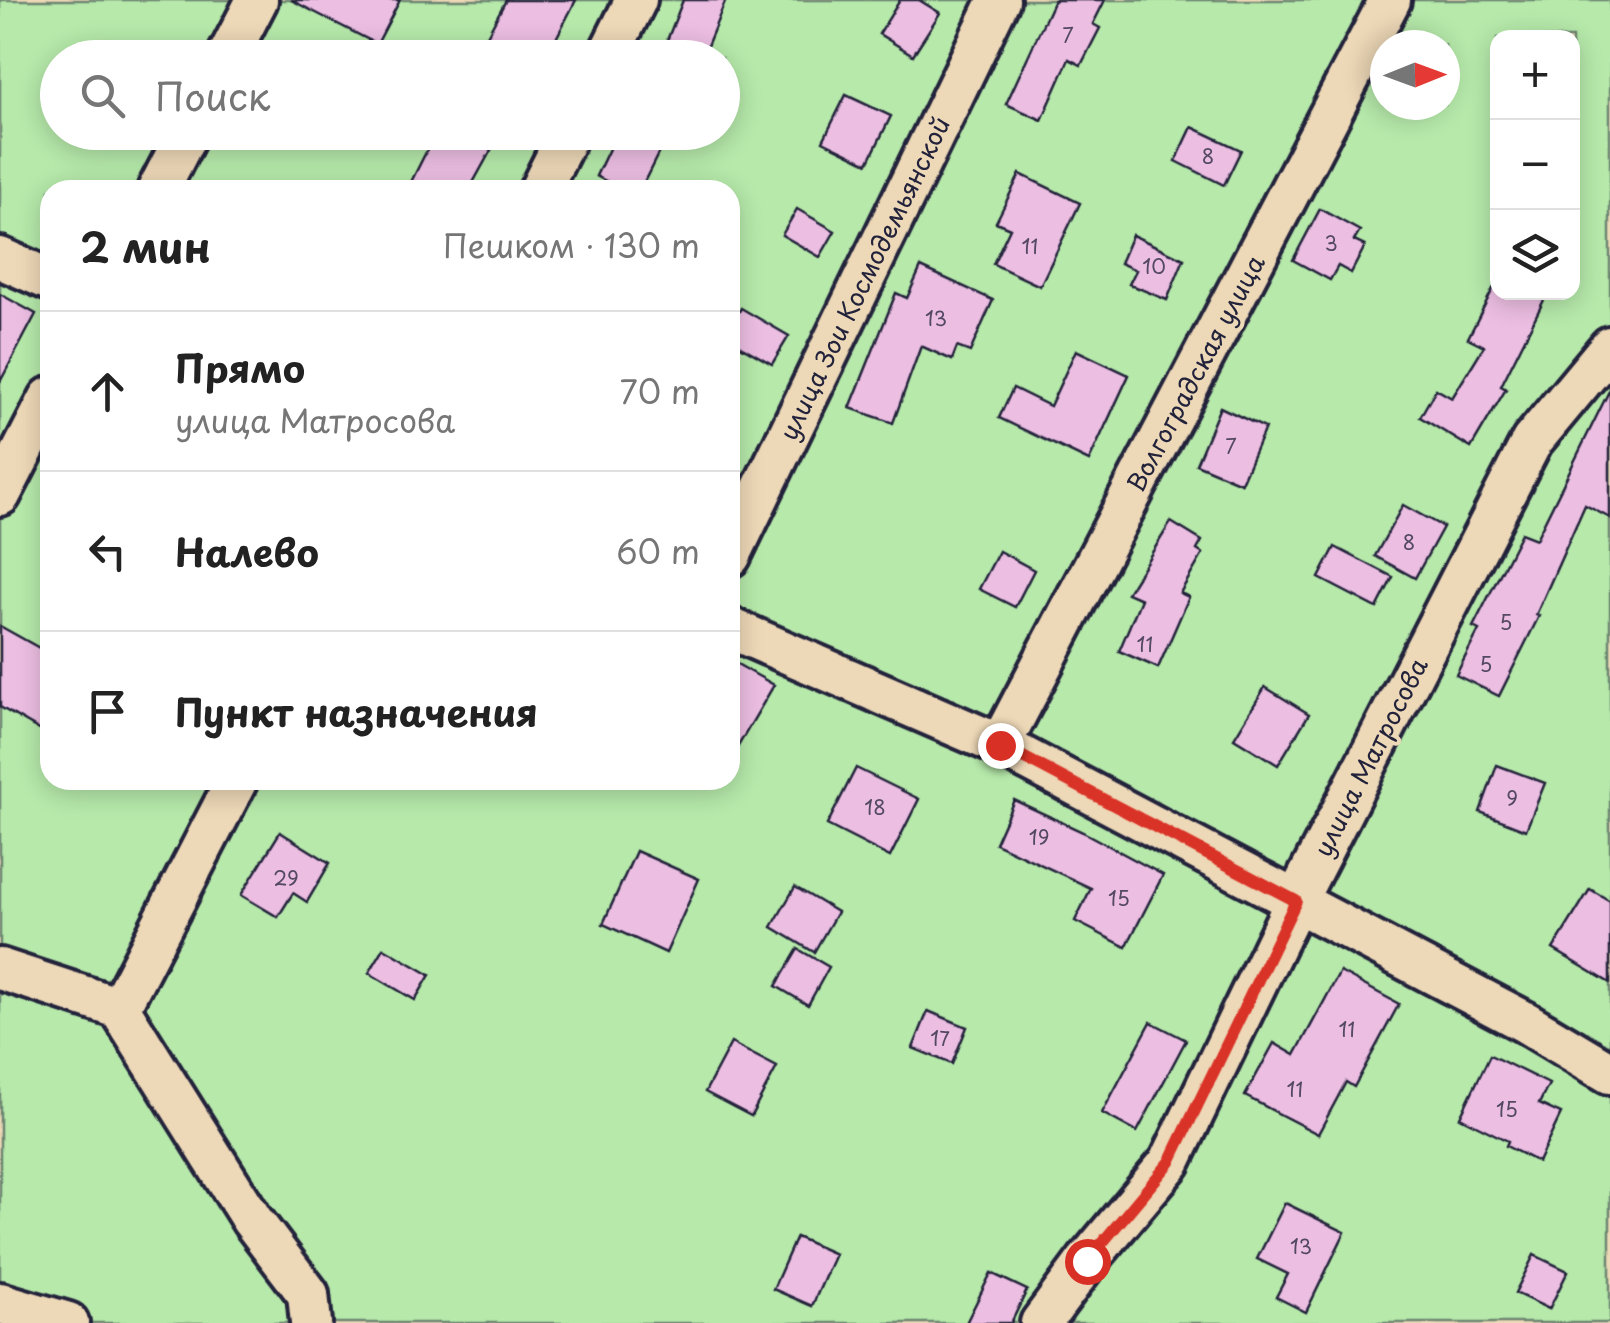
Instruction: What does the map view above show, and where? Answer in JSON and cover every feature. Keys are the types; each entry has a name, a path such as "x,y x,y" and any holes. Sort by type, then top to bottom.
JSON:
{"street":[{"path":"236,40 257,0"},
{"path":"616,40 636,0"},
{"name":"улица Зои Космодемьянской","path":"740,535 998,0"},
{"name":"Волгоградская улица","path":"1000,745 1390,0"},
{"path":"163,180 179,150"},
{"path":"545,180 561,150"},
{"path":"0,258 40,276"},
{"name":"улица Матросова","path":"1041,1323 1170,1162 1296,901 1532,440 1610,347"},
{"path":"0,495 40,417"},
{"path":"740,632 1000,745 1525,1022 1610,1073"},
{"path":"119,1008 232,790"},
{"path":"0,969 119,1008 252,1220 308,1294 311,1323"},
{"path":"0,1304 68,1323"}],"green space":[{"path":"0,0 1610,0 1610,1323 0,1323"}],"building":[{"path":"291,0 400,0 379,40 369,40"},
{"path":"506,0 576,0 555,40 485,40"},
{"path":"683,0 726,0 709,40 667,40"},
{"path":"900,0 919,0 940,13 913,55 879,34"},
{"path":"1054,0 1105,0 1093,24 1100,28 1081,65 1069,59 1042,120 1006,104"},
{"path":"846,95 891,116 868,163 823,141"},
{"path":"1192,127 1241,150 1224,185 1176,161"},
{"path":"427,150 491,150 475,180 412,180"},
{"path":"608,150 660,150 645,180 604,180 596,176"},
{"path":"1020,174 1080,203 1040,286 993,264 1010,228 996,222"},
{"path":"797,209 835,231 820,257 782,235"},
{"path":"1320,209 1360,231 1354,241 1365,246 1351,273 1338,266 1330,280 1293,260"},
{"path":"1132,235 1184,259 1167,300 1129,284 1136,270 1120,263"},
{"path":"921,267 993,300 970,352 957,347 952,360 921,346 893,423 850,408 896,293 907,298"},
{"path":"0,294 36,314 0,382"},
{"path":"1490,295 1490,300 1544,300 1501,386 1506,389 1471,448 1420,417 1436,389 1452,398 1484,346 1468,338"},
{"path":"740,310 789,336 772,364 740,346"},
{"path":"1076,350 1129,375 1089,461 999,418 1013,388 1050,406"},
{"path":"1610,389 1610,518 1585,505 1536,615 1539,616 1499,696 1456,675 1479,630 1473,627 1521,533 1536,539"},
{"path":"1220,407 1265,428 1241,483 1196,464"},
{"path":"1403,505 1443,527 1415,578 1375,556"},
{"path":"1171,522 1202,541 1197,550 1203,554 1180,593 1189,597 1158,668 1119,651 1141,599 1127,593"},
{"path":"1335,547 1393,577 1377,608 1319,578"},
{"path":"999,551 1034,570 1015,607 979,589"},
{"path":"0,626 40,648 40,730 0,707"},
{"path":"740,666 774,685 740,743"},
{"path":"1265,687 1309,714 1278,765 1234,738"},
{"path":"1497,765 1545,783 1526,830 1480,812"},
{"path":"856,768 919,799 890,857 827,825"},
{"path":"1014,800 1163,875 1126,947 1075,921 1091,888 995,843"},
{"path":"280,832 330,863 307,902 293,893 278,917 241,895"},
{"path":"636,851 699,879 666,953 603,924"},
{"path":"795,887 837,912 814,952 772,927"},
{"path":"1590,889 1610,901 1610,983 1553,949"},
{"path":"384,948 430,975 415,1000 369,973"},
{"path":"798,949 829,967 808,1005 776,986"},
{"path":"1340,972 1399,1004 1354,1087 1346,1082 1318,1134 1245,1096 1274,1043 1295,1055"},
{"path":"928,1011 967,1027 952,1064 913,1048"},
{"path":"1151,1022 1186,1040 1137,1132 1102,1113"},
{"path":"731,1043 777,1067 751,1116 705,1092"},
{"path":"1490,1055 1549,1084 1539,1104 1561,1114 1538,1162 1506,1146 1508,1141 1460,1117"},
{"path":"1285,1203 1345,1232 1306,1312 1276,1297 1288,1274 1257,1259"},
{"path":"796,1237 835,1254 812,1306 773,1289"},
{"path":"1534,1255 1568,1271 1549,1309 1515,1293"},
{"path":"991,1273 1027,1290 1011,1323 966,1323"}],"route":[{"path":"1000,745 1296,901 1170,1162 1087,1261"}]}
